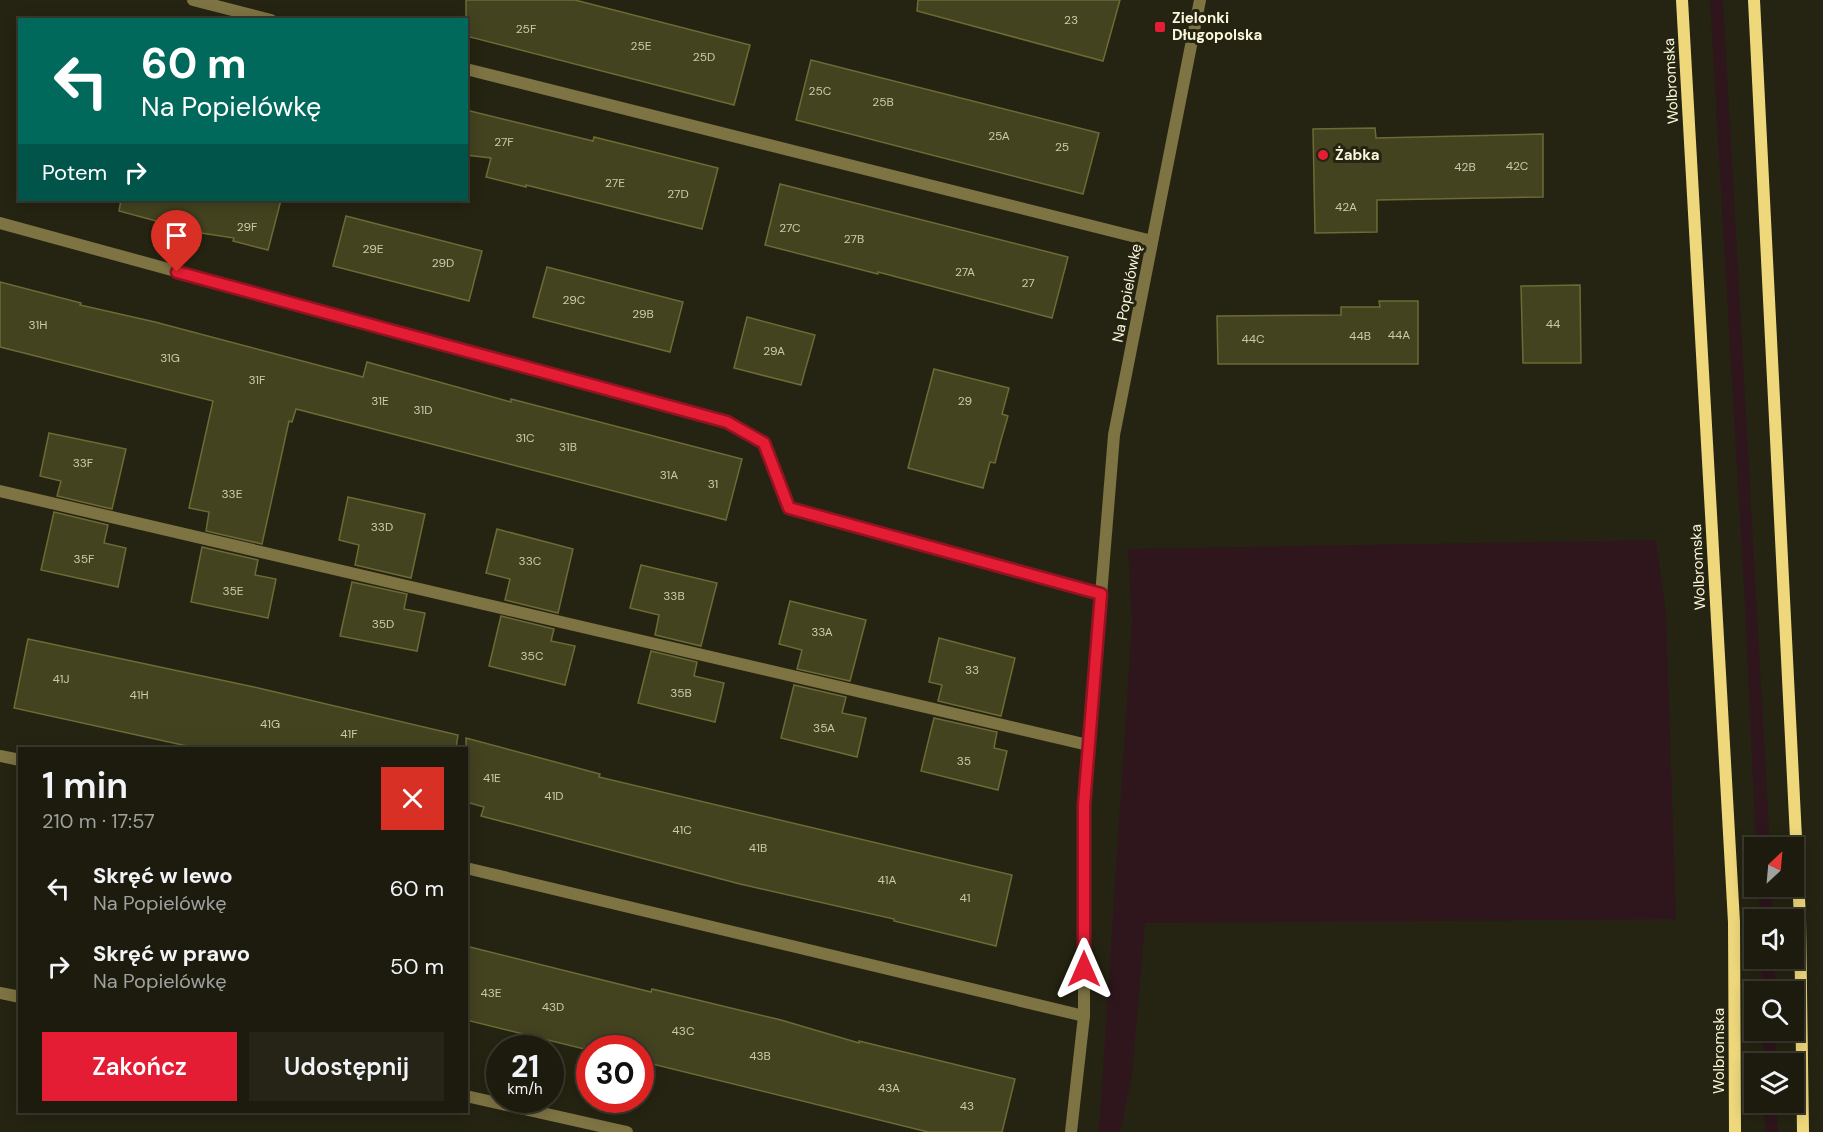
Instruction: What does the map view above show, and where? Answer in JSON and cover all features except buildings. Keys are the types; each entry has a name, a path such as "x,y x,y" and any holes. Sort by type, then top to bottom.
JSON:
{"main road":[{"name":"Wolbromska","path":"1682,0 1734,922 1735,1132"},
{"path":"1754,0 1800,918 1803,1132"}],"street":[{"path":"193,0 263,18"},
{"name":"Na Popielówkę","path":"1071,1132 1084,1016 1084,805 1114,435 1200,0"},
{"path":"468,70 1152,241"},
{"path":"0,223 727,422 764,443 789,508 1101,594"},
{"path":"0,491 1088,745"},
{"path":"0,756 18,760"},
{"path":"468,868 1084,1016"},
{"path":"0,993 18,997"},
{"path":"468,1096 627,1132"}],"shaded area":[{"path":"1710,0 1723,0 1769,837 1756,837 1745,607"},
{"path":"1656,540 1666,614 1676,919 1145,923 1132,1074 1120,1132 1099,1132 1132,622 1128,549"},
{"path":"1759,897 1772,897 1773,909 1759,909"},
{"path":"1761,969 1775,969 1775,981 1762,981"},
{"path":"1763,1041 1776,1041 1776,1053 1763,1053"},
{"path":"1764,1113 1777,1113 1778,1132 1765,1132"}],"place":[{"name":"Zielonki Długopolska","path":"1160,27"},
{"name":"Żabka","path":"1323,155"}],"route":[{"path":"177,272 727,422 764,443 789,508 1101,594 1084,805 1084,969"}]}
